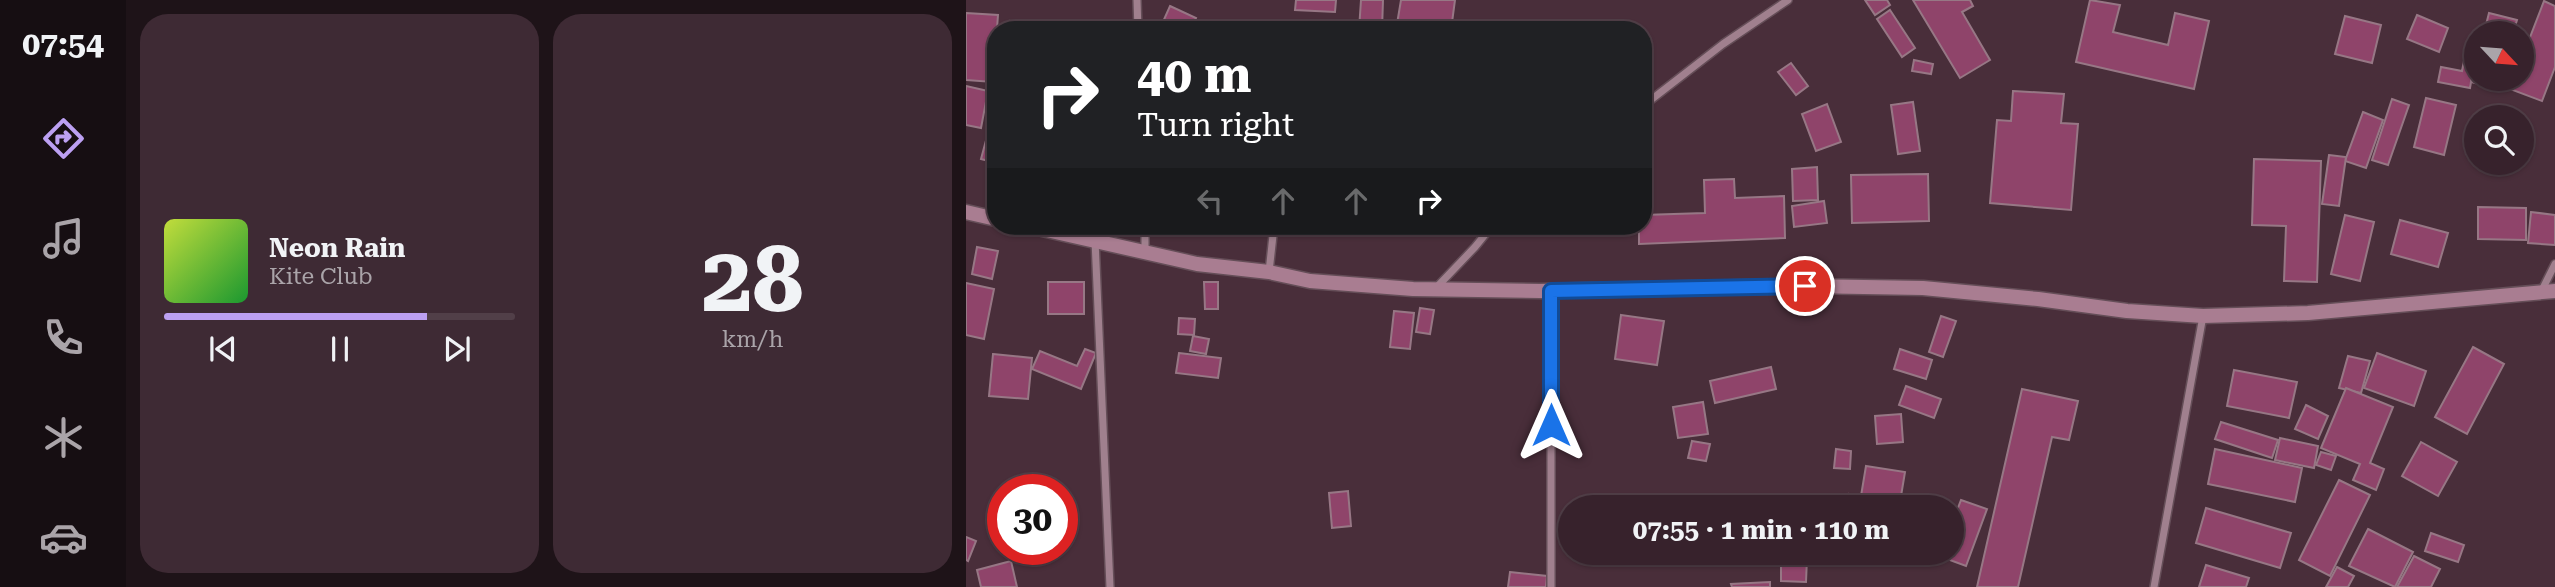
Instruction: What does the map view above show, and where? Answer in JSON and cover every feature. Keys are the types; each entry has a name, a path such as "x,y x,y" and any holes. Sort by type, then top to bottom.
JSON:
{"street":[{"path":"1138,0 1138,21"},
{"path":"1652,99 1723,44 1788,0"},
{"path":"966,212 987,217"},
{"path":"1071,235 1197,264 1269,272 1310,281 1434,289 1551,291 1805,286 1923,288 2127,311 2203,316 2308,313 2548,292 2555,264"},
{"path":"1145,235 1146,254"},
{"path":"1269,272 1273,235"},
{"path":"1434,289 1485,235"},
{"path":"1095,240 1110,587"},
{"path":"1551,291 1551,587"},
{"path":"2154,587 2203,316"}],"building":[{"path":"1296,0 1336,0 1335,12 1295,10"},
{"path":"1361,0 1383,0 1382,21 1360,21"},
{"path":"1401,0 1455,0 1452,21 1398,21"},
{"path":"1865,0 1887,0 1890,5 1875,15"},
{"path":"1913,0 1970,0 1973,6 1962,12 1990,60 1960,78"},
{"path":"2090,0 2120,5 2113,32 2168,45 2175,13 2209,21 2194,89 2076,62"},
{"path":"2544,1 2555,6 2555,67 2542,101 2515,91 2534,91 2534,27"},
{"path":"1170,6 1196,18 1195,21 1163,21"},
{"path":"1890,10 1915,48 1902,57 1877,19"},
{"path":"966,13 998,15 998,21 987,21 987,82 966,80"},
{"path":"2489,13 2517,20 2517,21 2487,21"},
{"path":"2417,15 2448,28 2439,52 2407,39"},
{"path":"2345,16 2381,25 2372,63 2335,54"},
{"path":"1914,60 1933,64 1931,74 1912,71"},
{"path":"2464,61 2464,87 2438,82 2441,67 2462,71"},
{"path":"1791,63 1808,86 1796,95 1778,72"},
{"path":"966,86 987,91 981,128 966,125"},
{"path":"2013,91 2064,94 2061,123 2078,124 2071,210 1990,203 1997,120 2011,121"},
{"path":"2426,98 2456,105 2444,155 2414,147"},
{"path":"2392,99 2409,105 2388,165 2372,160"},
{"path":"1913,102 1920,151 1898,154 1891,105"},
{"path":"1827,104 1841,142 1816,151 1802,114"},
{"path":"2363,112 2383,120 2366,168 2345,161"},
{"path":"987,137 987,161 981,159"},
{"path":"2329,155 2346,157 2339,206 2322,204"},
{"path":"2254,159 2321,161 2317,282 2284,281 2286,226 2252,225"},
{"path":"1817,167 1818,200 1793,201 1792,169"},
{"path":"1928,174 1929,221 1852,223 1851,175"},
{"path":"1734,179 1735,198 1784,196 1785,238 1639,244 1639,235 1652,235 1652,215 1705,213 1704,180"},
{"path":"1824,201 1827,223 1794,227 1792,206"},
{"path":"2478,207 2526,208 2526,240 2478,239"},
{"path":"2531,212 2555,215 2555,245 2528,243"},
{"path":"2345,215 2374,222 2360,281 2331,274"},
{"path":"2400,220 2448,233 2438,267 2391,254"},
{"path":"977,247 998,251 992,279 972,274"},
{"path":"1048,282 1084,282 1084,314 1048,314"},
{"path":"1204,282 1218,282 1218,309 1205,309"},
{"path":"966,283 994,289 984,339 966,335"},
{"path":"1420,308 1434,310 1430,334 1416,332"},
{"path":"1394,311 1414,313 1410,349 1390,347"},
{"path":"1621,315 1664,321 1657,365 1615,359"},
{"path":"1941,316 1956,321 1943,357 1929,352"},
{"path":"1179,318 1195,319 1194,335 1178,334"},
{"path":"1193,336 1209,339 1206,354 1190,351"},
{"path":"2473,347 2504,364 2467,434 2435,417"},
{"path":"1085,349 1096,353 1081,389 1032,369 1040,351 1077,366"},
{"path":"1900,349 1932,360 1926,379 1894,369"},
{"path":"1179,353 1221,358 1218,378 1176,373"},
{"path":"2377,353 2426,371 2414,406 2364,388"},
{"path":"993,354 1032,358 1028,399 989,396"},
{"path":"2348,356 2370,361 2361,393 2339,388"},
{"path":"1771,367 1776,389 1715,403 1710,381"},
{"path":"2234,370 2297,382 2289,418 2227,406"},
{"path":"1906,386 1941,399 1934,418 1899,405"},
{"path":"2346,388 2393,407 2370,463 2384,469 2376,490 2353,480 2360,464 2321,448"},
{"path":"2022,389 2078,401 2069,440 2052,437 2018,587 1977,587"},
{"path":"1703,402 1708,434 1678,438 1673,407"},
{"path":"2306,405 2328,416 2318,439 2295,429"},
{"path":"1901,414 1903,442 1877,444 1875,416"},
{"path":"2221,422 2278,440 2272,458 2215,439"},
{"path":"2280,438 2318,446 2314,468 2275,460"},
{"path":"1692,441 1710,444 1706,461 1688,458"},
{"path":"2421,442 2457,462 2438,496 2402,476"},
{"path":"1836,449 1851,451 1850,469 1834,468"},
{"path":"2215,449 2302,468 2295,502 2208,484"},
{"path":"2321,452 2336,456 2331,470 2316,465"},
{"path":"1866,466 1905,472 1901,495 1861,495"},
{"path":"2339,480 2370,495 2330,576 2299,560"},
{"path":"1348,491 1351,526 1332,528 1329,493"},
{"path":"1964,501 1987,509 1966,566 1963,565"},
{"path":"2206,508 2291,533 2280,568 2196,543"},
{"path":"2368,529 2413,552 2395,587 2349,566"},
{"path":"2431,533 2464,545 2458,562 2425,551"},
{"path":"966,537 976,541 968,561 966,560"},
{"path":"2414,556 2440,569 2431,587 2397,587"},
{"path":"996,565 1012,565 1017,587 981,587 977,570"},
{"path":"1781,565 1807,565 1806,582 1781,581"},
{"path":"2206,565 2249,578 2246,587 2199,587"},
{"path":"2337,567 2354,576 2348,587 2326,587"},
{"path":"1510,572 1547,576 1546,587 1508,587"},
{"path":"1770,582 1770,587 1732,587 1731,584"}],"route":[{"path":"1551,425 1551,291 1805,286"}]}
